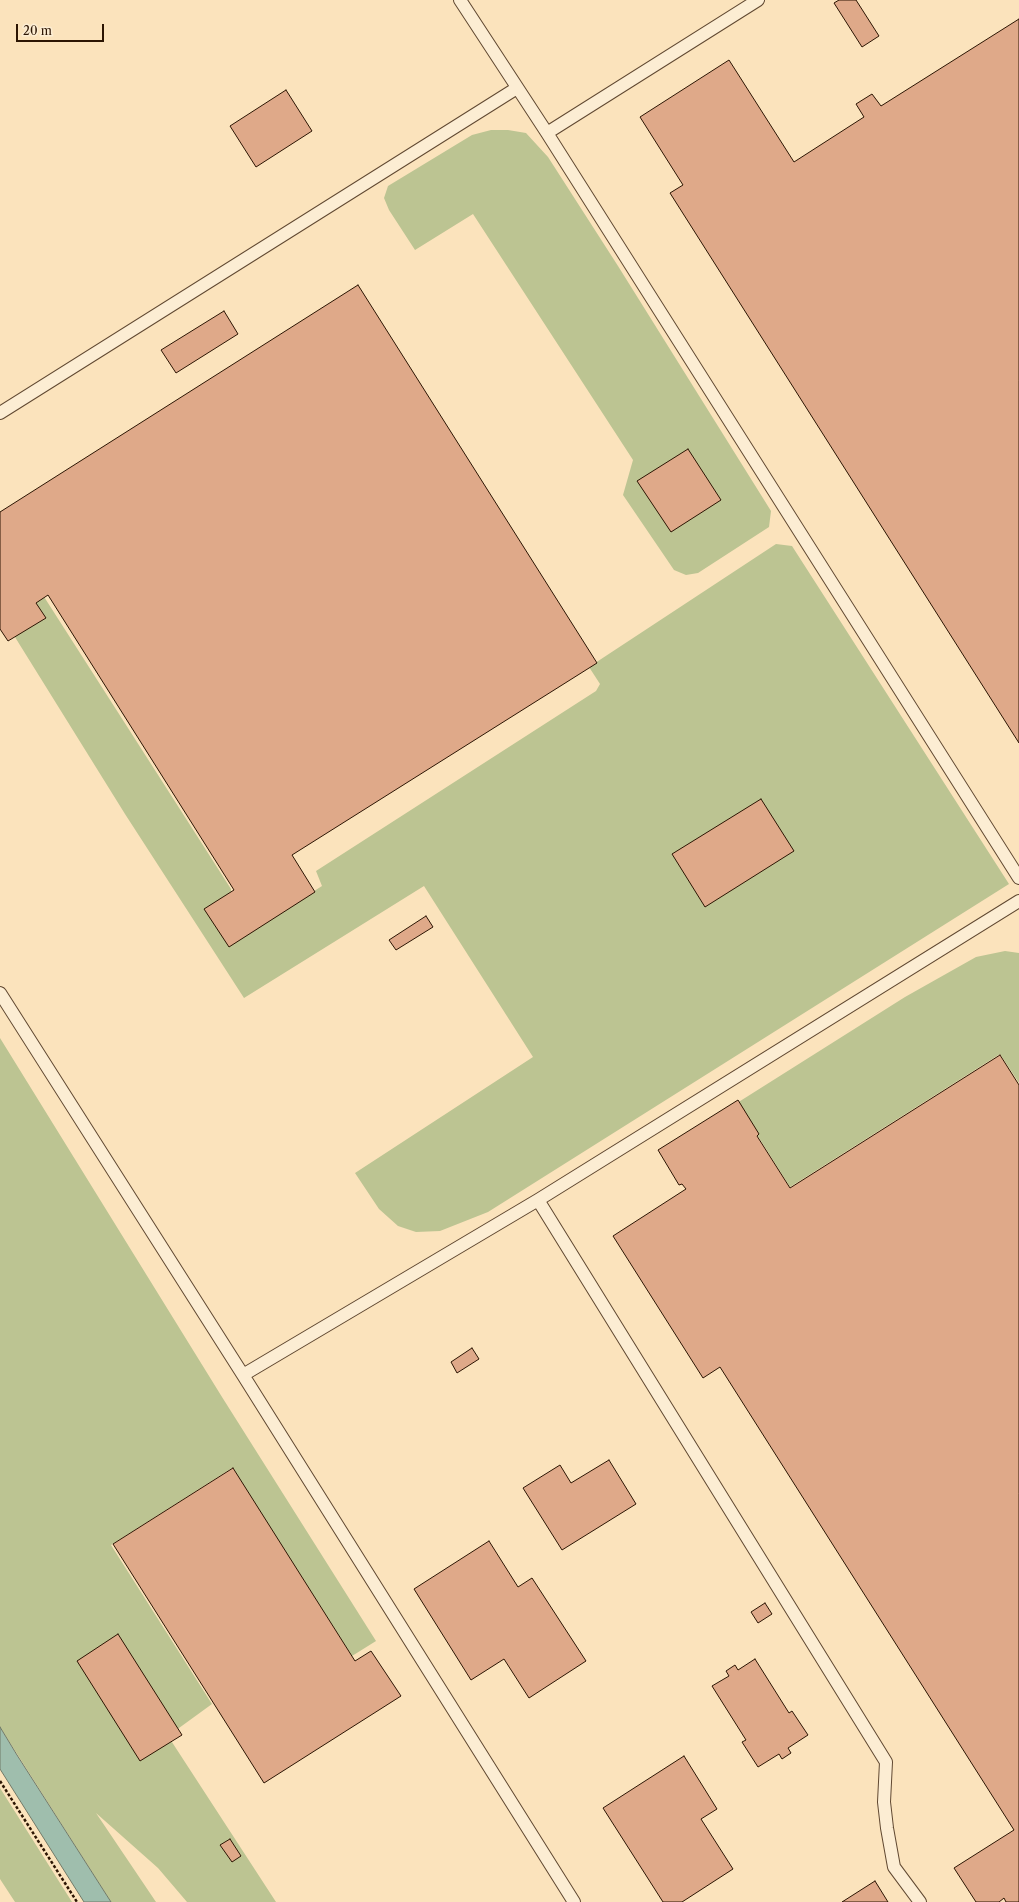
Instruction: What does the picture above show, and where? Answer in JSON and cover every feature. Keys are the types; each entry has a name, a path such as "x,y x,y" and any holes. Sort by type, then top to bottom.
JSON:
{"lane":[{"path":"460,0 547,133 1019,878"},
{"path":"547,133 758,0"},
{"path":"0,413 517,88"},
{"path":"243,1375 538,1200 1019,901"},
{"path":"0,993 243,1375 574,1902"},
{"path":"538,1200 886,1762 884,1802 894,1867 920,1902"}],"path":[{"path":"0,1781 77,1902"}],"green space":[{"path":"491,130 508,130 526,133 548,157 771,511 769,527 698,573 686,575 674,570 623,495 633,460 473,214 415,250 389,210 384,198 388,186 472,135"},
{"path":"0,528 231,889 231,944 322,886 316,871 596,691 600,684 589,667 776,544 792,546 1009,884 488,1212 440,1231 416,1232 398,1226 379,1209 355,1173 533,1057 424,886 244,998 125,814 0,613"},
{"path":"1005,951 1019,953 1019,1083 1000,1054 790,1187 737,1103 905,997 976,957"},
{"path":"0,1038 222,1397 376,1641 352,1656 232,1468 111,1545 212,1704 168,1736 276,1902 187,1902 158,1868 96,1813 156,1902 111,1902 0,1727"},
{"path":"0,1788 72,1902 15,1902 0,1879"}],"shaded area":[{"path":"0,1727 111,1902 84,1902 0,1769"}],"building":[{"path":"839,0 856,0 879,36 862,47 834,3"},
{"path":"1019,19 1019,743 670,193 683,185 640,117 729,60 794,162 864,117 856,104 872,94 881,106"},
{"path":"286,90 312,131 256,167 230,126"},
{"path":"358,285 597,663 292,855 315,892 229,947 204,909 234,890 48,595 36,603 46,618 8,641 0,629 0,512"},
{"path":"224,311 238,334 176,373 161,350"},
{"path":"688,449 721,500 671,532 637,481"},
{"path":"761,799 794,851 705,907 672,854"},
{"path":"426,916 433,927 396,950 389,940"},
{"path":"1000,1055 1019,1085 1019,1902 1006,1902 1004,1898 999,1902 976,1902 954,1868 1014,1830 720,1367 703,1378 613,1236 686,1189 682,1184 679,1185 658,1150 738,1100 759,1134 757,1136 790,1188"},
{"path":"472,1348 479,1359 457,1373 451,1362"},
{"path":"609,1460 636,1504 562,1550 523,1488 560,1465 571,1483"},
{"path":"233,1468 355,1661 371,1651 401,1696 264,1783 113,1544"},
{"path":"489,1541 518,1587 532,1578 586,1661 529,1698 504,1659 471,1680 414,1589"},
{"path":"765,1603 772,1614 758,1623 751,1612"},
{"path":"118,1634 182,1735 140,1761 77,1661"},
{"path":"755,1659 789,1713 792,1711 808,1735 788,1748 791,1753 782,1759 779,1754 758,1767 742,1742 746,1740 712,1686 729,1676 726,1671 735,1665 738,1670"},
{"path":"684,1756 717,1809 701,1819 733,1869 682,1902 663,1902 603,1808"},
{"path":"230,1839 241,1856 232,1862 220,1845"},
{"path":"875,1881 888,1902 842,1902"}]}
